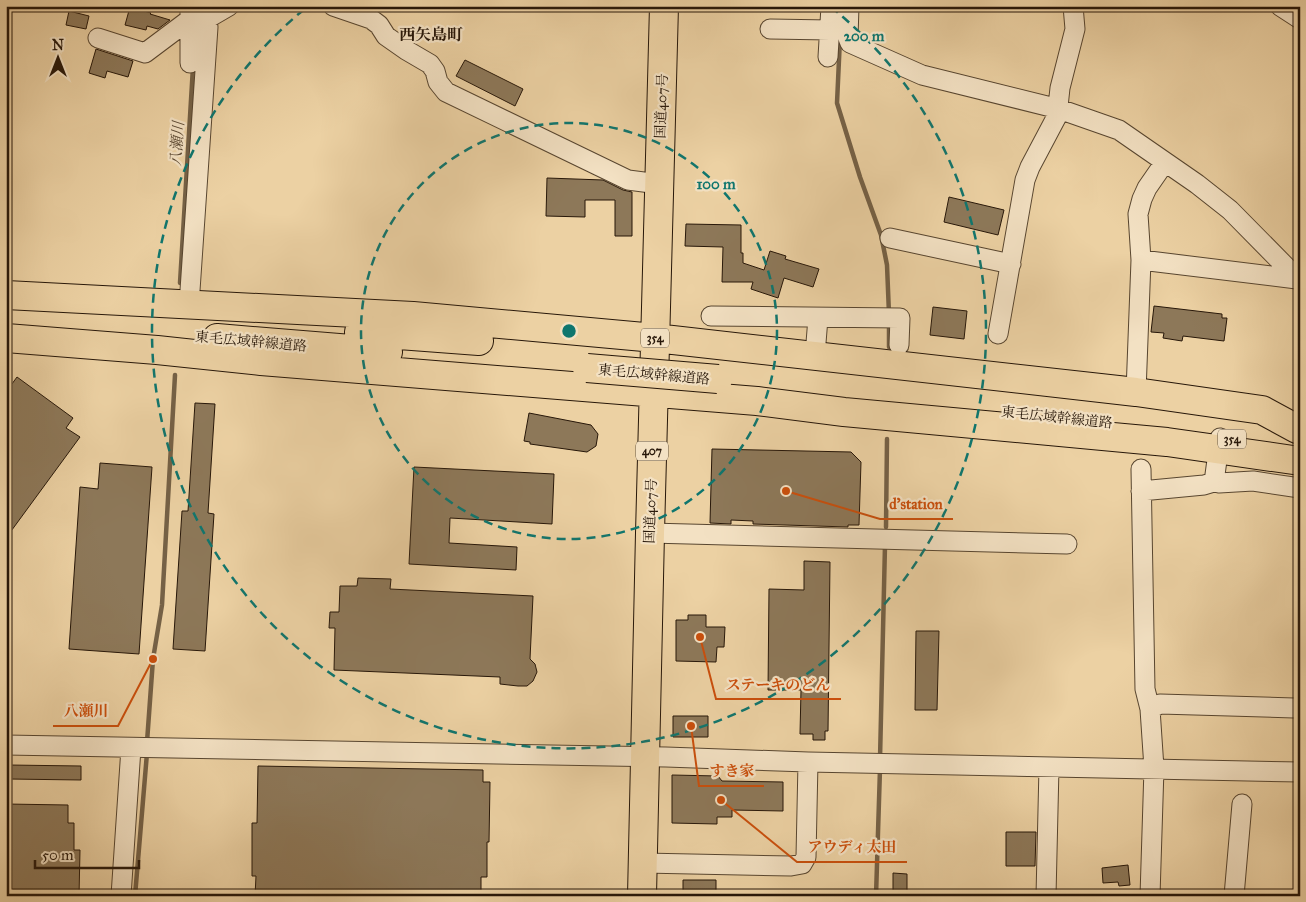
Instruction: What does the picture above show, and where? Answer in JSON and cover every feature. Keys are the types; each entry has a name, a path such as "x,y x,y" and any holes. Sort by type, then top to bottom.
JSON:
{"highway":[{"name":"国道407号","path":"642,896 664,6"},
{"name":"354","path":"6,295 413,316 815,355 1136,392 1262,410 1299,436"},
{"name":"東毛広域幹線道路","path":"6,307 1169,411 1299,436"},
{"name":"東毛広域幹線道路","path":"6,324 587,358"},
{"name":"354","path":"6,338 157,350 262,361 758,401 844,412 1157,441 1219,443 1300,462"},
{"name":"東毛広域幹線道路","path":"718,370 1163,429 1219,443 1299,436"}],"street":[{"path":"98,38 145,52 194,16 229,6"},
{"path":"333,6 371,19 379,25 386,36 430,64 435,71 438,82 446,92 628,180 659,184"},
{"path":"828,57 831,6"},
{"path":"849,6 848,38 850,43 922,76 1059,110 1119,130 1198,184 1230,210 1299,276"},
{"path":"998,334 1025,180 1059,110 1060,88 1075,29 1073,6"},
{"path":"1280,6 1300,19"},
{"path":"190,63 194,16"},
{"path":"189,305 208,27 194,16"},
{"path":"770,29 830,30"},
{"path":"1136,392 1142,260 1138,214 1147,188 1165,162"},
{"path":"890,238 1011,264"},
{"path":"1142,260 1299,276"},
{"path":"711,316 900,318 898,345"},
{"path":"815,355 818,318"},
{"path":"1214,482 1219,443"},
{"path":"1142,469 1145,689 1150,709 1154,768 1150,896"},
{"path":"1141,491 1204,485 1214,482 1219,484 1253,481 1300,488"},
{"path":"650,532 1068,544"},
{"path":"1150,709 1160,704 1300,709"},
{"path":"6,746 645,757 1300,772"},
{"path":"121,896 143,748"},
{"path":"643,863 791,866 802,864 806,857 808,762"},
{"path":"1046,896 1049,767"},
{"path":"1234,896 1242,804"}],"building":[{"path":"130,7 170,20 158,29 147,26 146,30 125,25"},
{"path":"69,11 89,16 86,29 66,25"},
{"path":"96,49 133,61 128,77 107,71 105,78 89,73"},
{"path":"465,60 523,89 515,106 456,76"},
{"path":"547,178 603,180 623,190 632,192 632,236 615,236 615,200 585,200 585,217 546,216"},
{"path":"949,197 1004,210 998,235 944,222"},
{"path":"686,224 741,225 743,263 764,270 770,251 786,256 785,259 819,269 813,287 784,278 778,298 751,289 753,282 722,282 723,247 685,246"},
{"path":"1154,306 1222,314 1222,318 1227,318 1224,341 1183,336 1182,341 1163,338 1164,333 1151,332"},
{"path":"933,307 967,311 964,339 930,335"},
{"path":"17,377 73,418 66,428 80,437 6,538 6,392"},
{"path":"195,403 215,404 208,513 214,514 205,651 173,649 182,511 188,511"},
{"path":"529,413 591,425 598,434 596,446 587,452 530,444 530,442 524,441"},
{"path":"712,449 851,452 861,462 859,525 848,525 848,527 753,524 753,521 731,520 731,524 710,523"},
{"path":"100,463 152,467 139,654 69,649 80,487 98,489"},
{"path":"414,467 554,474 552,524 450,518 449,543 517,547 516,570 409,564"},
{"path":"804,561 830,562 828,731 825,731 825,740 813,740 813,734 800,734 801,690 768,690 769,589 804,590"},
{"path":"358,578 391,579 390,589 533,596 530,659 535,664 537,672 533,681 527,686 518,686 500,684 500,677 334,670 335,628 329,628 330,612 339,612 340,586 357,586"},
{"path":"688,615 706,615 706,627 725,627 724,647 717,647 716,662 676,661 676,620 688,620"},
{"path":"916,631 939,631 937,710 915,710"},
{"path":"673,716 708,716 708,737 673,737"},
{"path":"9,765 81,766 81,780 9,779"},
{"path":"258,766 483,770 483,782 490,782 487,877 481,877 481,896 255,896 256,876 252,876 252,823 257,823"},
{"path":"672,775 718,776 722,781 783,782 783,811 732,810 732,817 717,817 717,824 672,823"},
{"path":"6,804 68,805 68,823 74,823 74,850 80,850 79,896 6,896"},
{"path":"1006,832 1036,832 1035,866 1006,866"},
{"path":"1128,865 1130,885 1119,886 1118,882 1103,883 1102,868"},
{"path":"893,873 907,874 907,896 893,896"},
{"path":"683,880 716,880 716,896 683,896"}],"waterway":[{"path":"840,38 837,103 860,177 881,235 887,265 889,314"},
{"name":"八瀬川","path":"180,283 193,67"},
{"path":"889,322 889,347"},
{"name":"八瀬川","path":"147,742 153,659 162,605 175,375"},
{"path":"886,527 887,439"},
{"path":"880,759 885,545"},
{"name":"八瀬川","path":"135,896 147,753"},
{"path":"876,896 880,769"}],"place":[{"name":"d’station","path":"786,491"},
{"name":"ステーキのどん","path":"700,637"},
{"name":"八瀬川","path":"153,659"},
{"name":"すき家","path":"691,726"},
{"name":"アウディ太田","path":"721,800"}],"district":[{"name":"西矢島町","path":"431,34"}]}
